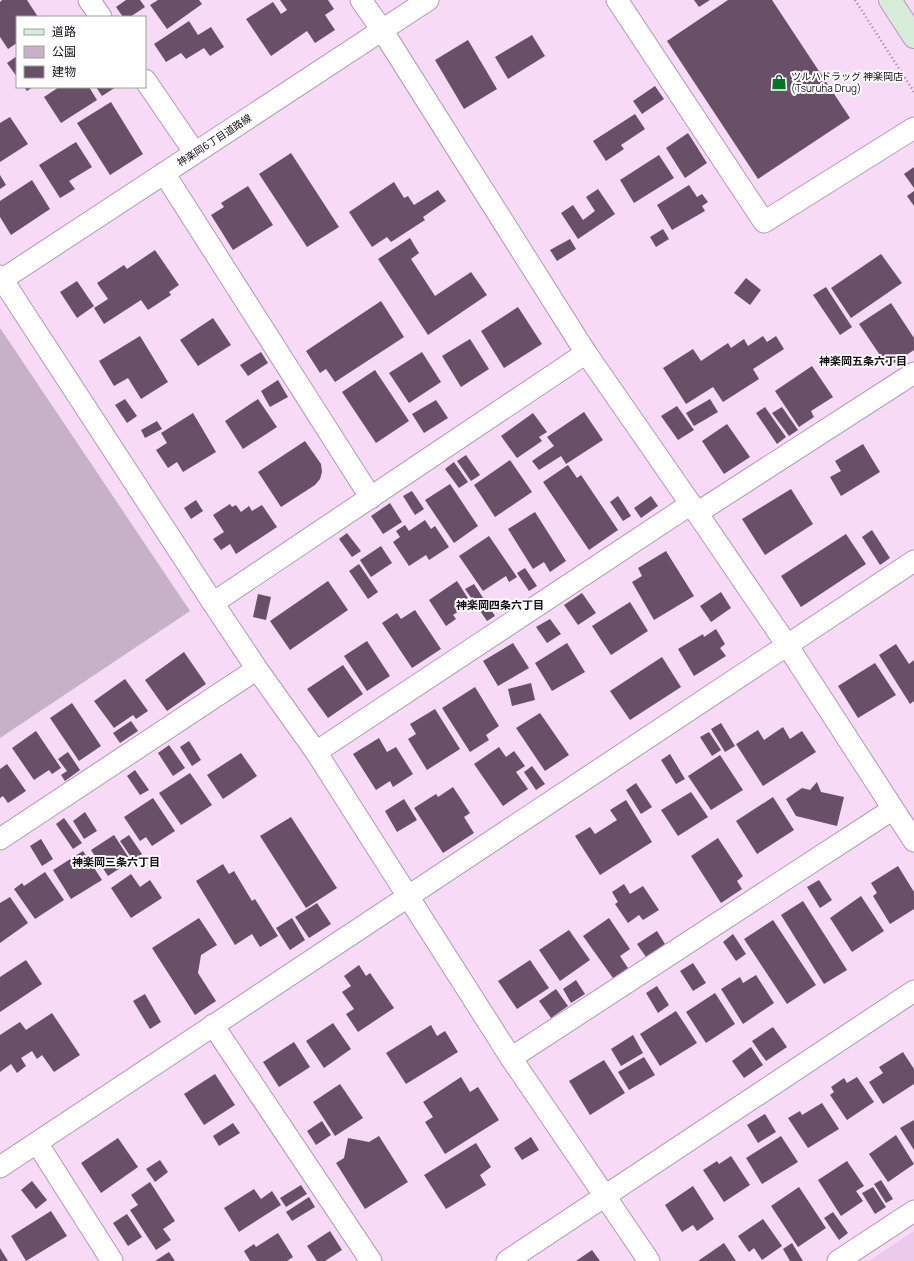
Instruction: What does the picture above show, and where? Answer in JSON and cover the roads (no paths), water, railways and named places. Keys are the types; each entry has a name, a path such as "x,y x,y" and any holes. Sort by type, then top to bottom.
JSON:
{"street":[{"path":"89,0 100,16"},
{"path":"361,0 382,30 586,353 787,645 914,841"},
{"name":"神楽岡6丁目道路線","path":"1,279 428,0"},
{"path":"617,0 764,222 914,128"},
{"path":"890,0 914,37"},
{"path":"146,81 195,153"},
{"path":"164,173 370,498"},
{"path":"1,279 213,603 257,669 316,752 511,1058 649,1261"},
{"path":"213,603 586,353"},
{"path":"316,752 694,509 914,373"},
{"path":"0,1167 914,561"},
{"path":"0,838 257,669"},
{"path":"511,1058 893,809"},
{"path":"507,1261 914,991"},
{"path":"213,1025 371,1261"},
{"path":"37,1143 112,1261"},
{"path":"838,1261 914,1211"}],"place":[{"name":"ツルハドラッグ 神楽岡店 (Tsuruha Drug)","path":"779,82"}],"district":[{"name":"神楽岡五条六丁目","path":"863,361"},
{"name":"神楽岡四条六丁目","path":"500,605"},
{"name":"神楽岡三条六丁目","path":"116,862"}]}
